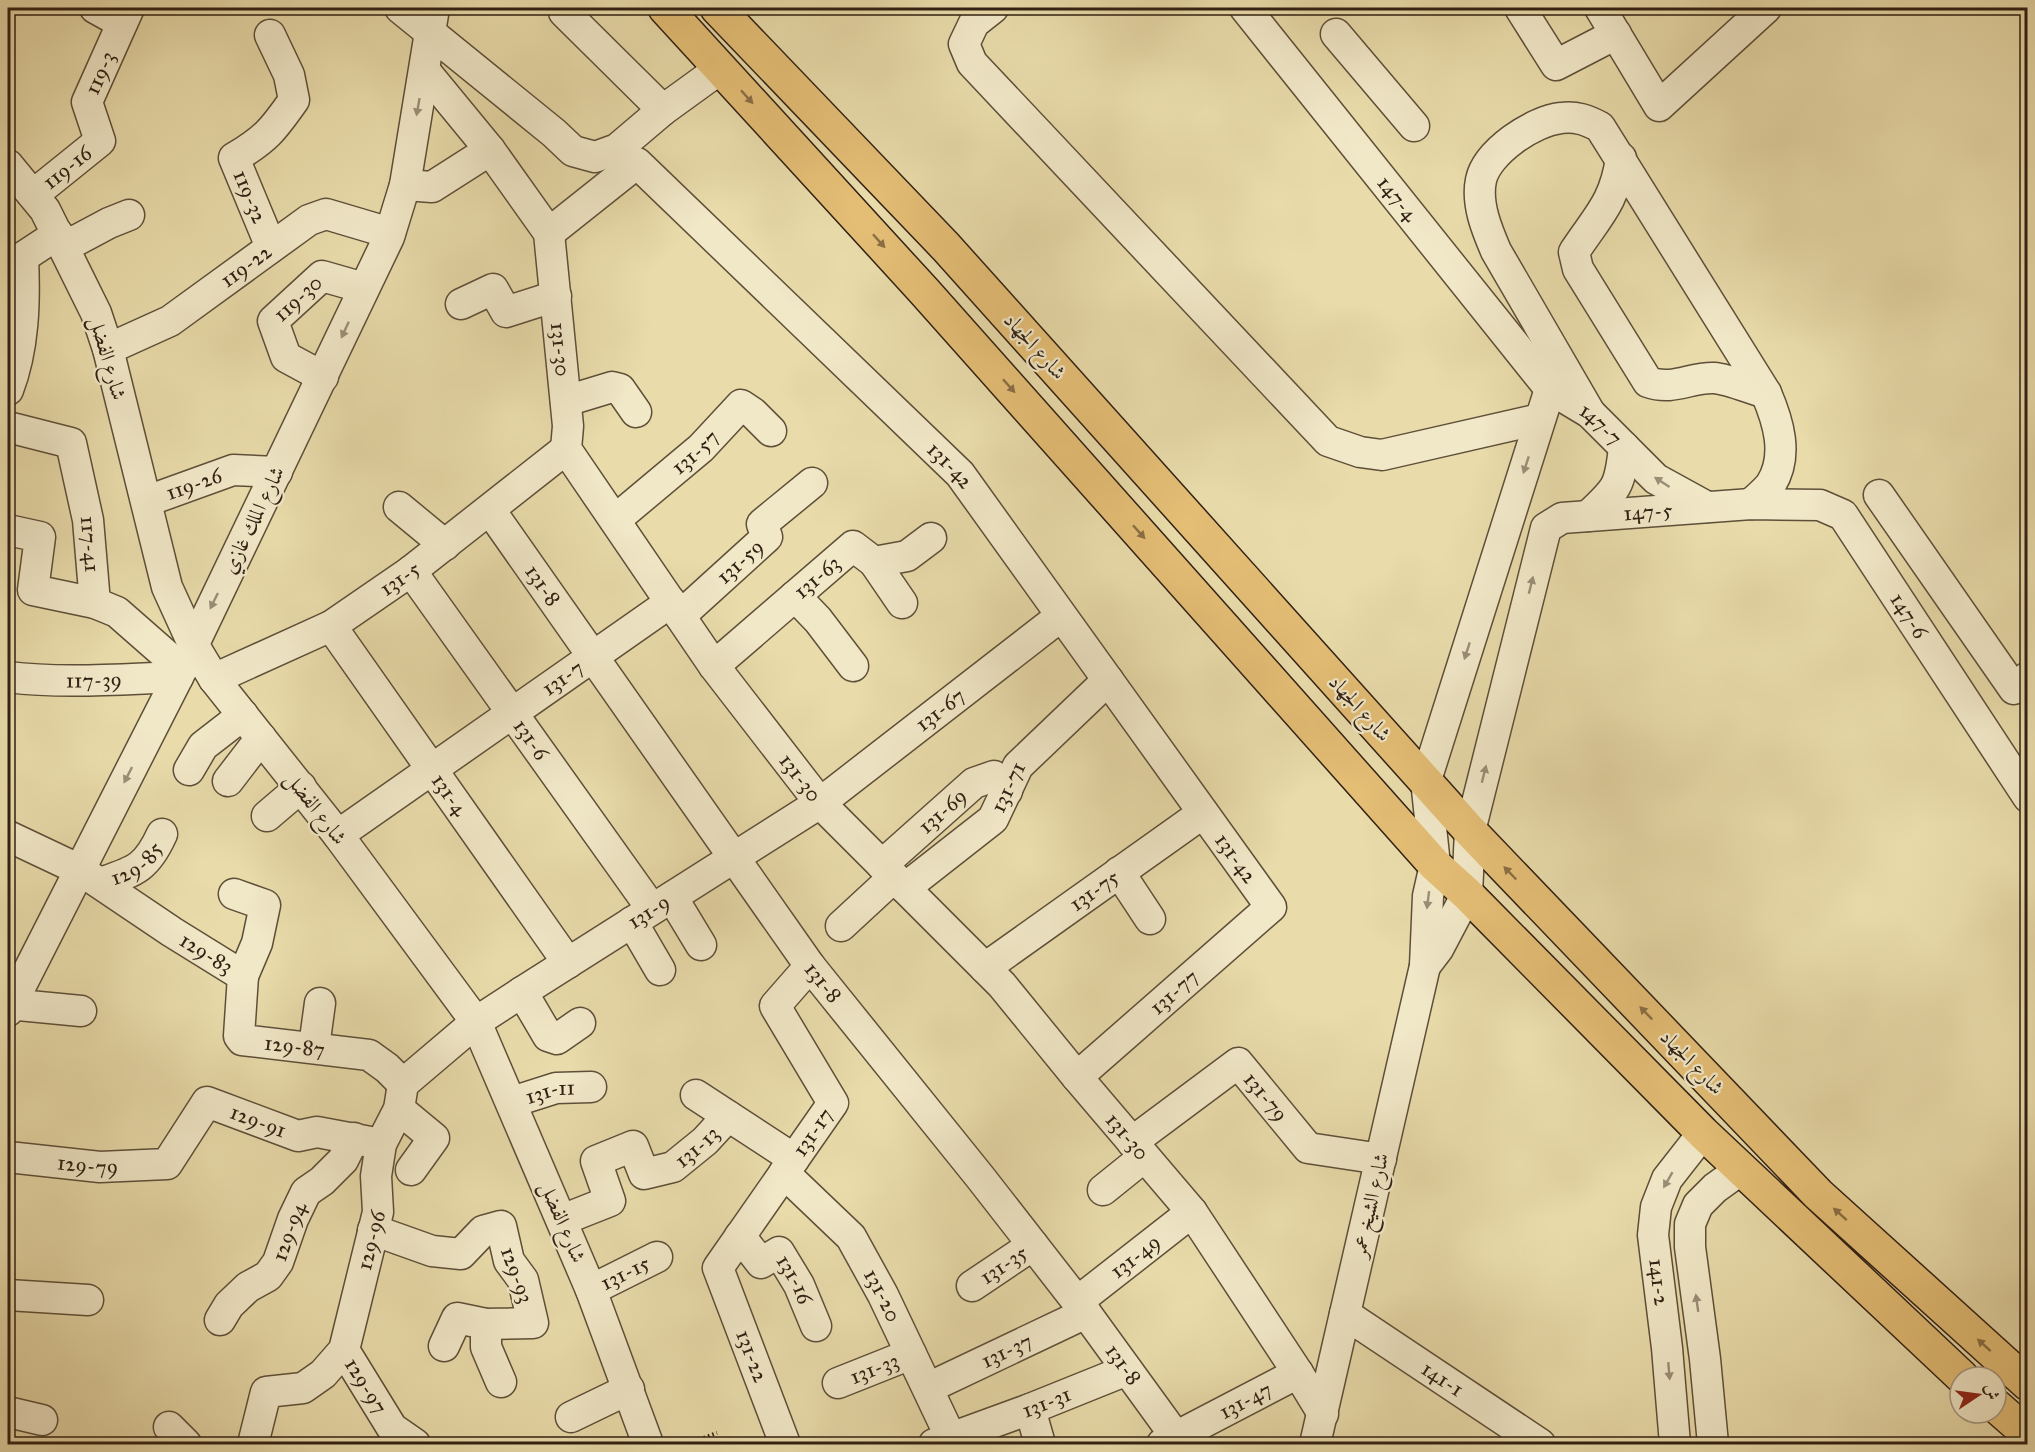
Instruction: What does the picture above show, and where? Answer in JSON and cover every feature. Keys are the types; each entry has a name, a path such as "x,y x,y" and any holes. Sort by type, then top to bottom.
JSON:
{"main road":[{"name":"شارع الجهاد","path":"665,8 940,309 1435,865 1467,894 1740,1170 1949,1365"},
{"name":"شارع الجهاد","path":"717,8 946,247 1470,831 1818,1194 2028,1384"},
{"path":"2008,1416 2028,1434"}],"street":[{"path":"95,8 125,15"},
{"path":"400,8 432,20 573,151 595,157 616,149 663,110 721,68"},
{"path":"993,8 974,23 964,44 972,63 1328,441 1360,452 1382,455 1540,419"},
{"name":"147-4","path":"1245,8 1550,389"},
{"path":"1520,8 1556,65 1616,34"},
{"path":"1600,8 1659,106 1766,8"},
{"path":"564,12 663,110"},
{"name":"119-3","path":"100,141 87,102 125,15"},
{"name":"شارع الملك غازي","path":"8,1006 90,876 184,663 390,233 405,185 432,20"},
{"path":"1336,34 1414,126"},
{"name":"119-32","path":"270,35 289,75 294,100 273,131 258,144 234,158 271,247"},
{"name":"131-30","path":"424,71 489,150 549,233 568,426 566,449 714,666 820,803 1002,985 1192,1212 1323,1414"},
{"path":"1590,413 1496,251 1480,205 1481,180 1489,162 1521,134 1559,118 1577,117 1600,127 1766,393 1776,418 1780,443 1777,469 1770,484 1751,504"},
{"name":"119-16","path":"33,195 100,141"},
{"path":"405,185 432,187 489,150"},
{"path":"1621,158 1618,179 1609,201 1574,252 1578,269 1648,382 1659,386 1677,386 1715,378 1766,393"},
{"name":"131-42","path":"549,233 637,163 960,474 1271,907"},
{"name":"شارع الفضل","path":"8,165 45,210 96,313 108,349 147,501 184,663 214,679 338,835 476,1022 591,1290 648,1444"},
{"name":"119-22","path":"108,349 170,321 309,220 326,214 390,233"},
{"path":"8,390 13,354 22,326 25,291 23,257 129,215"},
{"name":"119-30","path":"323,377 286,357 273,321 321,276 364,288"},
{"path":"461,304 493,289 506,312 556,296"},
{"path":"566,401 612,387 620,389 636,412"},
{"name":"147-7","path":"1426,780 1550,389 1590,413 1624,447 1620,478 1611,496 1588,516"},
{"name":"131-57","path":"615,520 701,448 741,405 771,430"},
{"name":"117-41","path":"8,427 70,443 88,520 95,603 117,612 184,663"},
{"name":"147-5","path":"1624,447 1656,479 1707,507"},
{"name":"131-5","path":"214,679 331,626 411,571 566,449"},
{"name":"119-26","path":"147,501 233,470 277,472"},
{"name":"131-59","path":"675,609 767,537 762,524 812,483"},
{"path":"1879,495 2015,675 1964,700"},
{"name":"147-5","path":"1588,516 1751,504"},
{"name":"147-6","path":"1751,504 1820,505 1843,515 2028,797"},
{"path":"399,507 445,545"},
{"name":"131-8","path":"490,510 810,966 1082,1307 1127,1370 1169,1441"},
{"path":"1470,831 1546,528 1562,518 1588,516"},
{"path":"8,530 40,537 33,590 95,603"},
{"name":"131-63","path":"714,666 853,546 874,562 908,556 931,538"},
{"path":"874,562 902,603"},
{"name":"131-6","path":"411,571 652,910"},
{"path":"795,596 818,620 853,666"},
{"name":"131-7","path":"338,835 593,657 675,609"},
{"name":"131-67","path":"820,803 1061,616"},
{"name":"131-4","path":"331,626 568,963"},
{"name":"117-39","path":"8,677 32,680 88,680 184,663"},
{"name":"131-71","path":"1006,791 1018,766 1108,680"},
{"path":"189,770 203,746 252,727"},
{"path":"228,781 252,727"},
{"name":"131-69","path":"894,877 974,783 994,776 1006,791"},
{"name":"شارع الشيخ عمر","path":"1315,1444 1425,966 1428,896 1435,865 1426,780"},
{"path":"267,816 301,788"},
{"name":"131-9","path":"476,1022 820,803"},
{"name":"131-75","path":"985,968 1203,813"},
{"name":"شارع الشيخ عمر","path":"1425,966 1438,950 1467,894 1470,831"},
{"name":"129-85","path":"90,876 134,871 153,854 162,834"},
{"name":"129-83","path":"8,836 90,876 172,932 243,976 257,943 265,904 234,894"},
{"path":"1119,872 1150,919"},
{"path":"841,926 894,877"},
{"name":"131-77","path":"1077,1077 1271,907"},
{"path":"652,910 701,945"},
{"path":"652,910 660,970"},
{"name":"131-17","path":"718,1268 833,1103 775,1006 810,966"},
{"name":"129-87","path":"243,976 239,1036 242,1040 369,1055 387,1068 401,1096 434,1138 411,1170"},
{"path":"522,992 548,1036 558,1039 580,1023"},
{"path":"314,1047 320,1003"},
{"path":"8,1006 81,1011"},
{"name":"129-96","path":"253,1444 266,1392 303,1388 324,1374 344,1350 378,1212 376,1176 368,1141 401,1096 476,1022"},
{"name":"131-79","path":"1138,1149 1238,1063 1308,1148 1381,1159"},
{"name":"131-11","path":"512,1102 556,1088 591,1088"},
{"name":"131-20","path":"696,1095 728,1116 789,1166 851,1237 912,1354 927,1388 941,1441"},
{"name":"129-91","path":"167,1164 207,1102 298,1136 317,1132 368,1141"},
{"name":"131-13","path":"562,1220 610,1201 596,1161 633,1146 644,1174 673,1167 705,1141 728,1116"},
{"name":"141-2","path":"1676,1444 1653,1235 1656,1207 1667,1179 1702,1133"},
{"name":"129-94","path":"220,1320 229,1305 241,1293 268,1276 278,1262 293,1219 306,1192 368,1141"},
{"path":"1102,1190 1138,1149"},
{"name":"129-79","path":"8,1157 100,1167 167,1164"},
{"name":"141-2","path":"1713,1444 1705,1359 1690,1247 1690,1224 1698,1205 1715,1188 1740,1170"},
{"name":"131-49","path":"1082,1307 1192,1212"},
{"name":"129-93","path":"374,1230 432,1251 461,1254 483,1231 501,1226 509,1261 524,1280 533,1323 486,1324 457,1318 444,1347"},
{"name":"131-16","path":"740,1236 761,1263 779,1252 799,1285 816,1326"},
{"name":"131-35","path":"972,1286 1033,1245"},
{"name":"131-15","path":"591,1290 657,1257"},
{"name":"131-22","path":"718,1268 785,1444"},
{"path":"8,1296 88,1300"},
{"name":"131-37","path":"927,1388 1082,1307"},
{"name":"141-1","path":"1345,1314 1539,1444"},
{"path":"486,1324 486,1347 501,1382"},
{"name":"129-97","path":"344,1350 392,1428 415,1444"},
{"name":"131-33","path":"837,1383 912,1354"},
{"name":"131-31","path":"941,1441 1030,1409 1127,1370"},
{"name":"131-47","path":"1169,1441 1298,1373"},
{"path":"571,1417 629,1389"},
{"path":"1030,1409 1040,1444"},
{"path":"8,1412 42,1420"}],"path":[{"path":"687,1444 717,1433"}]}
